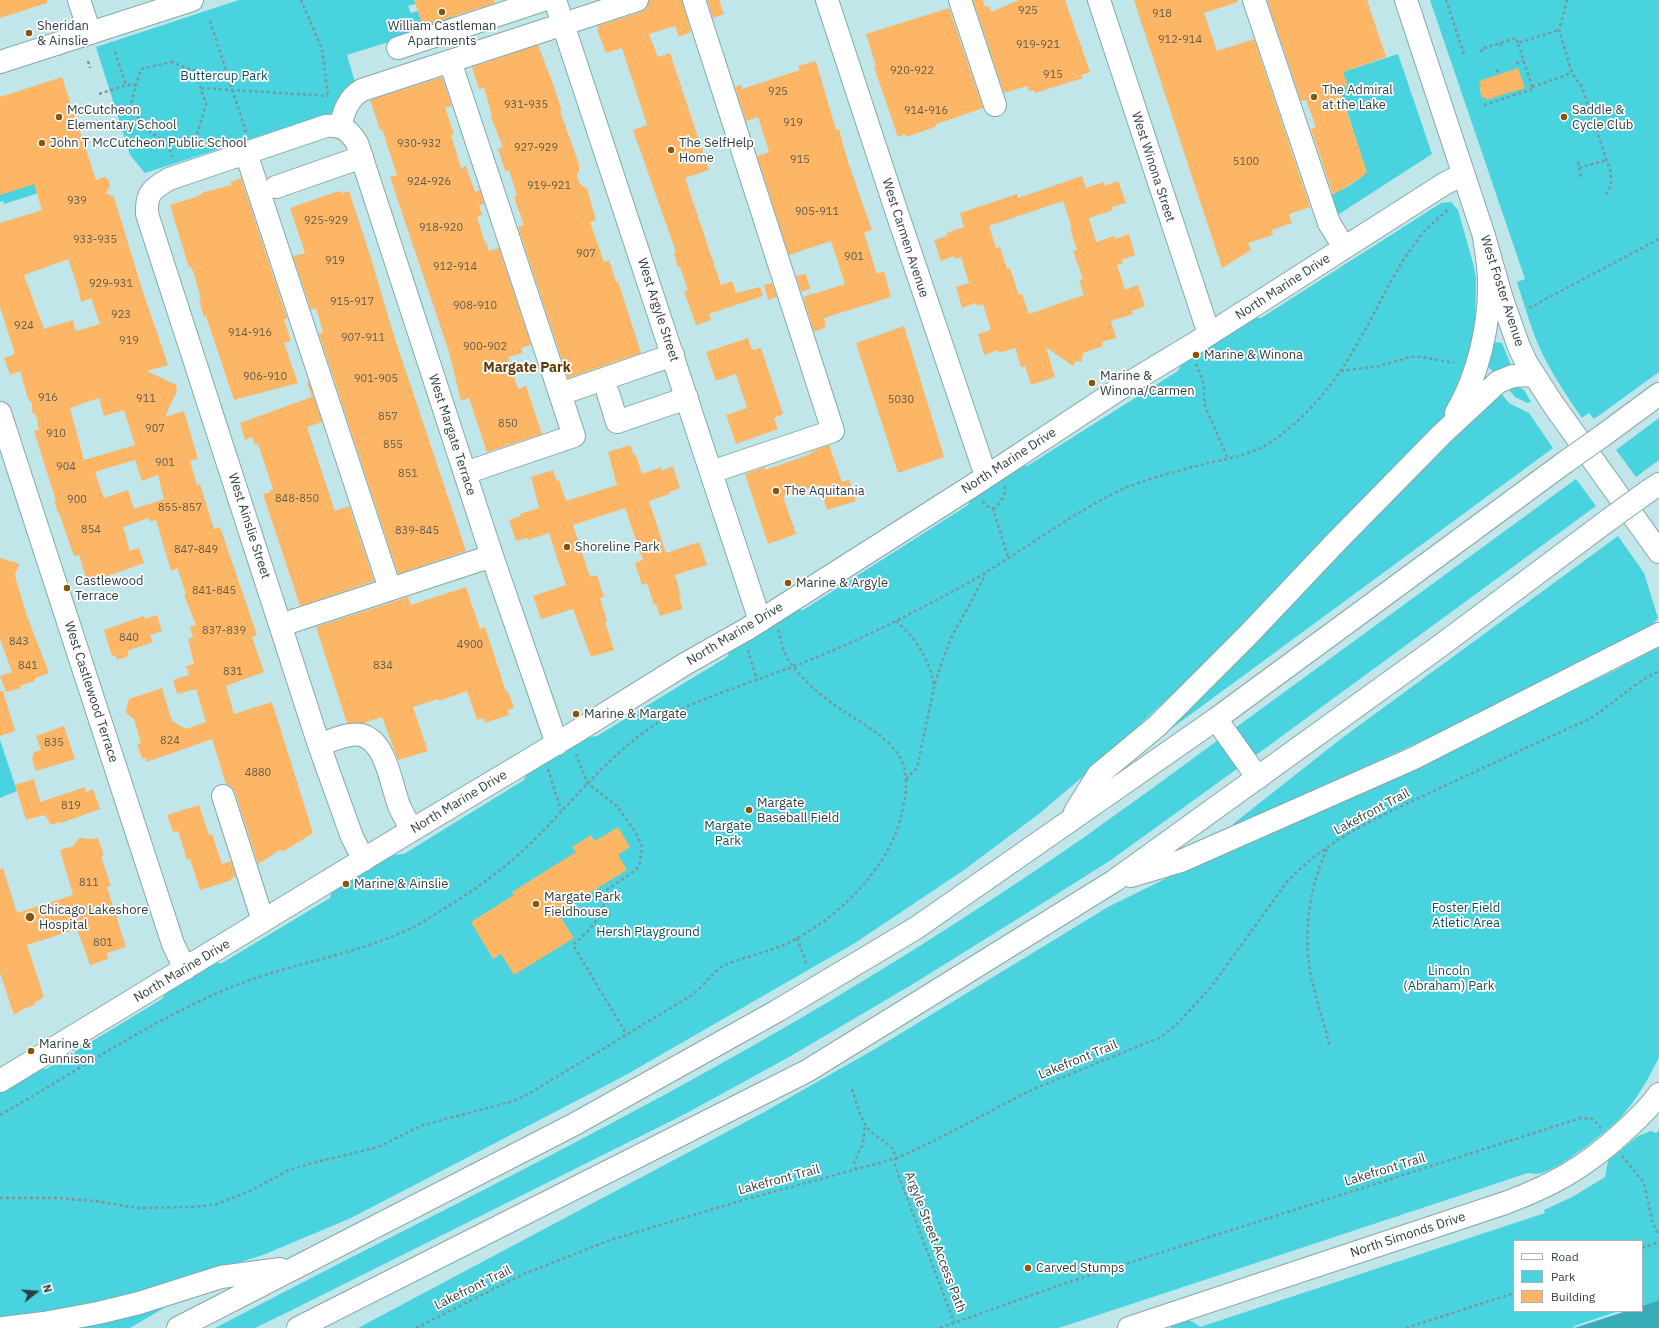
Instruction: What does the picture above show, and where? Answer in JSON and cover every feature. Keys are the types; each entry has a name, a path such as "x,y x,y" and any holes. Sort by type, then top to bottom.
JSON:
{"main road":[{"path":"79,0 90,33"},
{"path":"0,62 192,0"},
{"path":"398,48 543,0"},
{"name":"West Argyle Street","path":"555,0 760,620"},
{"path":"390,589 246,143 326,126 336,125 342,128 344,110 354,95 362,90 637,0"},
{"path":"694,0 833,431 711,472"},
{"name":"West Carmen Avenue","path":"827,0 896,213 986,476"},
{"path":"960,0 995,105"},
{"name":"West Winona Street","path":"1099,0 1209,334"},
{"path":"1254,0 1329,223 1344,247"},
{"name":"West Foster Avenue","path":"1406,0 1484,236 1502,299 1513,330 1534,374 1659,552"},
{"path":"450,61 574,436 465,473"},
{"name":"West Margate Terrace","path":"342,128 357,143 362,157 492,556 556,744"},
{"name":"West Ainslie Street","path":"246,143 169,179 152,190 147,202 147,214 319,745 352,837 364,860"},
{"path":"276,187 362,157"},
{"name":"North Marine Drive","path":"1,1076 185,969 685,664 760,620 1116,391 1209,334 1444,184 1463,174"},
{"path":"1442,434 1467,393 1476,368 1483,338 1489,288 1484,236"},
{"path":"560,394 673,356"},
{"path":"1069,822 1098,775 1168,714 1247,636 1336,542 1442,434 1498,382 1513,376 1534,374"},
{"path":"608,393 617,422 687,398"},
{"path":"178,1328 574,1125 777,1011 916,928 1216,719 1659,394"},
{"name":"West Castlewood Terrace","path":"0,413 172,944 185,969"},
{"path":"300,1328 807,1071 1114,881 1258,778 1653,488"},
{"path":"280,625 492,556"},
{"path":"1114,881 1181,861 1412,759 1659,634"},
{"path":"1216,719 1258,778"},
{"path":"319,745 344,736 361,735 374,741 381,752 400,808 412,830"},
{"path":"223,796 263,921"},
{"name":"North Simonds Drive","path":"1129,1328 1505,1203 1539,1190 1573,1172 1655,1107"},
{"path":"3,1328 44,1323 98,1313 139,1303 221,1277 295,1267"}],"path":[{"path":"301,0 322,49 328,96 330,101"},
{"path":"1446,0 1465,57"},
{"path":"1567,0 1559,30 1572,73 1582,87 1612,180 1611,186 1606,194"},
{"path":"210,21 232,91 246,143"},
{"path":"1518,43 1559,30"},
{"path":"1482,52 1481,49 1516,38 1532,87"},
{"path":"1500,43 1502,49"},
{"path":"115,52 126,85"},
{"path":"88,60 90,68"},
{"path":"1516,63 1523,60"},
{"path":"168,144 196,135 206,104 195,71 171,62 141,70 131,104 141,123 148,130 168,144 172,157"},
{"path":"1484,105 1533,89 1532,87 1572,73"},
{"path":"99,94 126,85 136,85"},
{"path":"201,88 328,96"},
{"path":"1579,168 1606,160"},
{"path":"1578,162 1581,177"},
{"path":"0,1115 124,1041 219,993 259,977 398,935 412,928 471,892 498,872 524,850 617,753 647,730 684,708 794,666 896,622 987,572 1059,524 1099,501 1131,486 1246,454 1265,446 1280,437 1316,402 1340,371 1414,246 1425,230 1448,210"},
{"path":"1529,308 1659,239"},
{"path":"1340,371 1379,366 1410,357 1427,358 1454,363"},
{"path":"1201,359 1195,362 1203,380 1205,406 1228,459"},
{"path":"1008,557 993,508 1003,497 1006,492 1005,485 1010,481"},
{"path":"906,779 917,768 934,687 952,636 987,572"},
{"path":"896,622 920,647 931,672 934,687"},
{"path":"0,1198 70,1199 137,1208 194,1207 217,1204 250,1192 287,1171 378,1147 423,1125 514,1100 551,1082 692,995 705,985 716,970 723,966 762,954 797,938 834,912 870,877 884,857 896,833 901,818 905,797 906,779 902,761 887,742 874,730 827,699 788,660 778,629 783,626"},
{"path":"748,647 757,680"},
{"name":"Lakefront Trail","path":"416,1328 524,1274 604,1242 732,1203 897,1158 1029,1091 1167,1034 1211,987 1286,883 1327,848 1379,817 1589,719 1604,710 1640,682 1659,671"},
{"path":"576,753 587,783 617,806 636,833 642,846 640,864 636,870 605,891 603,910 592,927 573,945 627,1035"},
{"path":"554,766 548,769 561,811"},
{"path":"1327,848 1312,892 1308,951 1314,991 1330,1047"},
{"path":"603,910 612,916"},
{"path":"797,938 806,963"},
{"path":"852,1089 865,1126 863,1144 854,1162 856,1170"},
{"name":"Lakefront Trail","path":"940,1328 1099,1272 1581,1118 1589,1117 1593,1119 1604,1132"},
{"name":"Argyle Street Access Path","path":"865,1126 894,1148 897,1158 895,1166 954,1322"},
{"path":"1619,1152 1644,1183 1653,1224 1659,1235"},
{"path":"1643,1248 1656,1243 1659,1240"},
{"path":"1406,1328 1513,1293"}],"green space":[{"name":"Buttercup Park","path":"239,0 414,0 416,4 408,6 411,13 418,11 423,26 454,16 455,21 347,55 356,86 335,114 327,114 145,173 130,155 96,47"},
{"name":"Saddle & Cycle Club","path":"1430,0 1659,0 1659,372 1594,419 1589,413 1582,418 1552,371 1535,337 1517,282 1525,279"},
{"path":"1398,54 1432,154 1333,218 1326,196 1342,190 1355,182 1364,174 1366,170 1345,105 1336,90 1343,72"},
{"path":"51,178 54,188 4,204 3,201 0,202 0,195"},
{"name":"Margate Park","path":"1451,202 1458,210 1476,278 1475,335 1474,347 1448,410 1437,427 1184,683 1099,763 1040,813 964,870 855,943 624,1076 351,1218 263,1255 149,1291 44,1314 0,1319 0,1091 37,1068 46,1069 162,999 169,988 212,963 222,963 330,898 332,891 391,855 404,854 524,780 529,770 583,738 597,736 727,657 730,649 793,610 803,610 968,505 972,496 1020,466 1027,466 1178,371 1184,360 1251,318 1261,318 1441,203"},
{"path":"1495,342 1502,343 1511,367 1495,373 1487,366"},
{"path":"1517,386 1524,390 1531,402 1527,403 1515,397 1507,387"},
{"path":"1500,392 1509,403 1529,413 1553,448 1164,734 1162,733"},
{"path":"1659,418 1659,460 1636,477 1616,450"},
{"path":"1576,479 1596,506 1252,758 1231,731"},
{"path":"1618,536 1644,573 1658,618 1651,626 1491,709 1234,827 1233,824 1342,738"},
{"name":"Lincoln (Abraham) Park","path":"1659,647 1659,1057 1642,1088 1621,1117 1581,1150 1545,1172 1537,1174 1528,1173 1059,1328 358,1328 766,1111 875,1049 1108,907 1175,874 1529,712 1616,670"},
{"path":"1221,738 1241,766 1111,860 913,984 789,1057 685,1114 255,1328 215,1328 610,1124 784,1028 914,950 999,895 1083,838"},
{"path":"0,740 17,791 0,798"},
{"path":"1659,1130 1659,1300 1643,1306 1643,1240 1513,1240 1513,1312 1623,1312 1575,1328 1171,1328 1171,1320 1190,1321 1200,1327 1545,1213 1544,1210 1574,1196 1605,1177 1608,1161 1638,1136 1651,1131 1656,1133"},
{"path":"167,1302 169,1305 130,1328 56,1328"}],"shaded area":[{"path":"1659,1300 1659,1328 1575,1328 1623,1312 1643,1312 1643,1306"}],"pier":[{"path":"1616,1312 1623,1312 1573,1328 1574,1326"}],"building":[{"path":"0,0 47,0 47,3 0,18"},
{"name":"William Castleman Apartments","path":"414,0 494,0 495,3 423,26"},
{"name":"The SelfHelp Home","path":"649,0 682,0 691,32 679,37 675,26 649,34 658,57 670,53 709,170 685,178 721,285 732,281 736,293 760,287 763,296 709,314 711,320 696,325 684,291 688,290 680,267 678,267 674,254 676,252 633,130 647,125 622,48 606,53 597,30 599,30 597,26 641,12 647,8"},
{"path":"707,0 719,0 724,14 713,18"},
{"path":"973,0 983,0 985,7 989,6 991,12 1019,0 1065,0 1090,72 1081,75 1083,78 1035,93 1034,90 1029,91 1027,86 1004,93"},
{"path":"1134,0 1237,0 1238,2 1204,13 1217,51 1254,39 1310,207 1289,214 1292,223 1272,230 1273,235 1248,243 1251,250 1222,268"},
{"name":"The Admiral at the Lake","path":"1267,0 1367,0 1386,57 1343,72 1348,86 1339,89 1367,172 1333,195 1311,129 1316,127 1306,100 1301,101"},
{"path":"949,8 983,108 937,124 935,127 906,137 905,134 898,137 874,67 876,66 866,34"},
{"path":"538,45 553,84 562,111 560,111 579,164 577,175 579,183 587,189 596,220 590,222 604,262 609,260 616,282 618,281 641,353 568,378 518,227 524,225 514,197 517,196 509,170 505,171 498,149 503,147 490,115 492,115 484,88 479,89 472,67"},
{"path":"816,61 836,130 839,129 848,162 872,230 864,233 877,274 884,271 891,297 824,318 826,327 814,332 803,297 845,284 831,241 789,255 757,156 769,152 758,117 746,121 735,87 741,85 742,89 800,70 798,66"},
{"path":"1518,68 1525,88 1486,100 1485,97 1482,98 1479,81"},
{"path":"62,77 96,180 104,177 108,179 110,186 106,193 114,197 142,289 168,365 147,371 176,385 177,391 165,417 184,411 198,459 190,461 197,485 200,484 214,529 220,527 257,635 252,637 264,672 226,686 234,714 272,702 313,833 284,851 280,850 258,864 235,792 232,787 226,784 212,739 147,762 146,758 142,759 137,744 141,743 134,719 127,714 126,710 129,699 162,688 172,721 186,729 206,722 196,689 177,694 173,680 189,675 186,666 194,664 188,639 193,637 190,627 196,625 184,595 186,594 178,568 171,571 156,520 150,522 148,518 123,527 130,551 139,548 144,563 88,583 79,555 74,556 54,501 56,501 34,431 39,430 36,415 32,412 32,403 28,399 20,371 10,375 4,358 15,354 0,307 0,223 42,210 34,184 0,195 0,97","holes":["68,259 81,302 91,298 100,324 76,331 73,320 44,329 24,275","99,398 104,416 124,410 135,445 84,460 70,408","135,460 142,481 158,475 164,499 134,509 128,490 104,498 95,472"]},
{"path":"442,77 452,106 445,108 454,134 451,135 461,168 466,166 475,192 480,190 484,204 479,205 482,215 477,217 485,243 486,242 489,251 499,248 531,345 521,348 523,353 508,357 518,389 526,386 542,434 487,452 469,398 461,401 449,352 390,177 397,175 382,129 380,130 370,100"},
{"path":"1082,176 1086,188 1104,182 1105,186 1118,181 1126,203 1112,207 1113,210 1089,218 1096,242 1114,236 1115,239 1129,234 1135,255 1122,260 1123,263 1117,265 1125,290 1138,285 1145,306 1132,311 1133,314 1111,321 1116,338 1102,342 1103,346 1083,353 1082,362 1076,361 1073,366 1046,347 1055,377 1031,385 1025,366 1021,367 1015,348 999,353 998,350 984,355 978,334 991,330 983,304 977,306 976,303 962,308 956,287 969,283 961,257 955,259 954,256 941,261 934,240 947,236 946,233 964,227 960,213 1017,194 1018,198","holes":["1063,201 1072,228 1070,229 1077,250 1073,251 1083,279 1079,280 1084,295 1029,314 1022,294 1019,295 1010,268 1007,269 1000,247 996,248 989,226"]},
{"path":"241,178 287,318 284,319 291,341 284,343 298,383 234,400 206,316 204,317 194,274 191,267 189,268 170,205 196,197 204,192 232,185 230,182"},
{"path":"339,191 342,193 349,191 394,336 466,551 398,574 319,334 323,332 316,308 311,310 293,256 305,253 290,208"},
{"path":"806,274 810,289 801,292 796,276"},
{"path":"772,283 777,297 768,300 764,285"},
{"path":"904,326 944,457 898,473 856,343"},
{"path":"748,338 752,350 761,348 783,414 774,418 778,429 736,444 726,415 747,408 736,374 716,381 706,352"},
{"path":"309,382 322,422 307,427 335,511 349,506 374,581 300,606 263,494 271,492 270,490 273,489 258,444 255,445 252,437 245,440 240,423 312,397 307,383"},
{"name":"Shoreline Park","path":"630,445 634,455 636,455 642,474 662,467 662,471 673,466 680,488 669,492 670,494 649,501 666,553 699,542 707,565 675,575 683,609 660,616 656,604 654,605 647,583 642,585 635,563 643,560 625,508 573,525 590,577 597,575 604,597 600,598 607,621 605,622 614,650 591,657 573,609 541,619 533,596 566,585 549,533 528,540 528,538 516,541 509,520 521,516 520,514 539,508 531,477 553,470 557,481 559,480 566,501 617,485 608,452"},
{"name":"The Aquitania","path":"829,445 842,482 849,480 856,501 827,510 819,485 783,496 796,534 768,544 745,474 765,467 765,470 811,454 811,452"},
{"path":"0,558 20,564 15,574 16,580 27,616 49,673 35,678 35,681 20,686 21,688 6,692 0,676 12,672 0,639"},
{"path":"466,587 480,629 485,627 506,692 508,691 514,708 508,710 509,715 485,723 483,718 477,720 467,691 439,701 438,699 413,707 428,751 398,760 382,717 364,723 347,723 316,627 408,597 411,605"},
{"path":"157,615 162,631 150,635 153,642 127,651 129,656 117,660 115,655 112,656 104,630 144,616 145,619"},
{"path":"0,691 3,691 15,731 0,736"},
{"path":"64,726 75,759 36,771 32,759 34,752 41,750 36,736"},
{"path":"34,779 40,802 85,787 86,792 93,789 100,809 61,823 51,825 45,815 26,820 15,785"},
{"path":"199,805 209,835 212,834 222,864 231,861 236,877 231,878 232,880 200,890 190,859 187,860 178,831 173,832 167,815"},
{"name":"Margate Park Fieldhouse","path":"618,827 630,847 618,855 627,870 558,913 574,938 514,975 501,954 493,959 471,922 514,895 512,892 576,852 572,847 591,835 595,841"},
{"path":"79,838 98,838 104,855 101,856 111,886 107,887 126,947 107,953 108,959 90,965 77,929 27,945 44,997 34,1003 35,1005 23,1009 14,1015 0,973 0,869 3,868 17,913 73,895 60,850 73,846"}],"place":[{"name":"William Castleman Apartments","path":"442,12"},
{"name":"Sheridan & Ainslie","path":"29,33"},
{"name":"The Admiral at the Lake","path":"1314,97"},
{"name":"McCutcheon Elementary School","path":"59,117"},
{"name":"Saddle & Cycle Club","path":"1564,117"},
{"name":"John T McCutcheon Public School","path":"42,143"},
{"name":"The SelfHelp Home","path":"671,150"},
{"name":"Marine & Winona","path":"1196,355"},
{"name":"Marine & Winona/Carmen","path":"1092,383"},
{"name":"The Aquitania","path":"776,491"},
{"name":"Shoreline Park","path":"567,547"},
{"name":"Marine & Argyle","path":"788,583"},
{"name":"Castlewood Terrace","path":"67,588"},
{"name":"Marine & Margate","path":"576,714"},
{"name":"Margate Baseball Field","path":"749,810"},
{"name":"Marine & Ainslie","path":"346,884"},
{"name":"Margate Park Fieldhouse","path":"536,904"},
{"name":"Chicago Lakeshore Hospital","path":"30,917"},
{"name":"Marine & Gunnison","path":"31,1051"},
{"name":"Carved Stumps","path":"1028,1268"}],"district":[{"name":"Margate Park","path":"527,368"}],"park label":[{"name":"Foster Field Atletic Area","path":"1466,916"},
{"name":"Hersh Playground","path":"648,932"}]}
